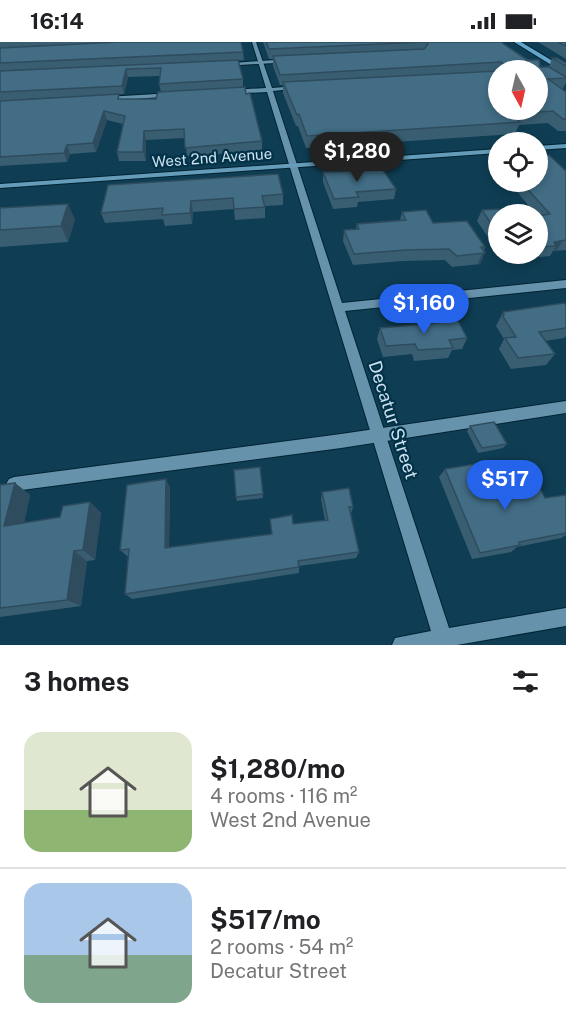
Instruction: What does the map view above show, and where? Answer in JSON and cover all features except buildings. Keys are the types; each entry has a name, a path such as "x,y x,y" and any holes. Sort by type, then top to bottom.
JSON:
{"main road":[{"path":"517,42 566,72"}],"street":[{"name":"Decatur Street","path":"254,42 443,638"},
{"path":"212,65 294,61"},
{"path":"221,92 304,87"},
{"path":"93,99 186,94"},
{"path":"548,147 566,146"},
{"name":"West 2nd Avenue","path":"0,186 488,152"},
{"path":"337,308 566,284"},
{"path":"14,483 378,436 566,407"},
{"path":"402,645 566,617"}]}
